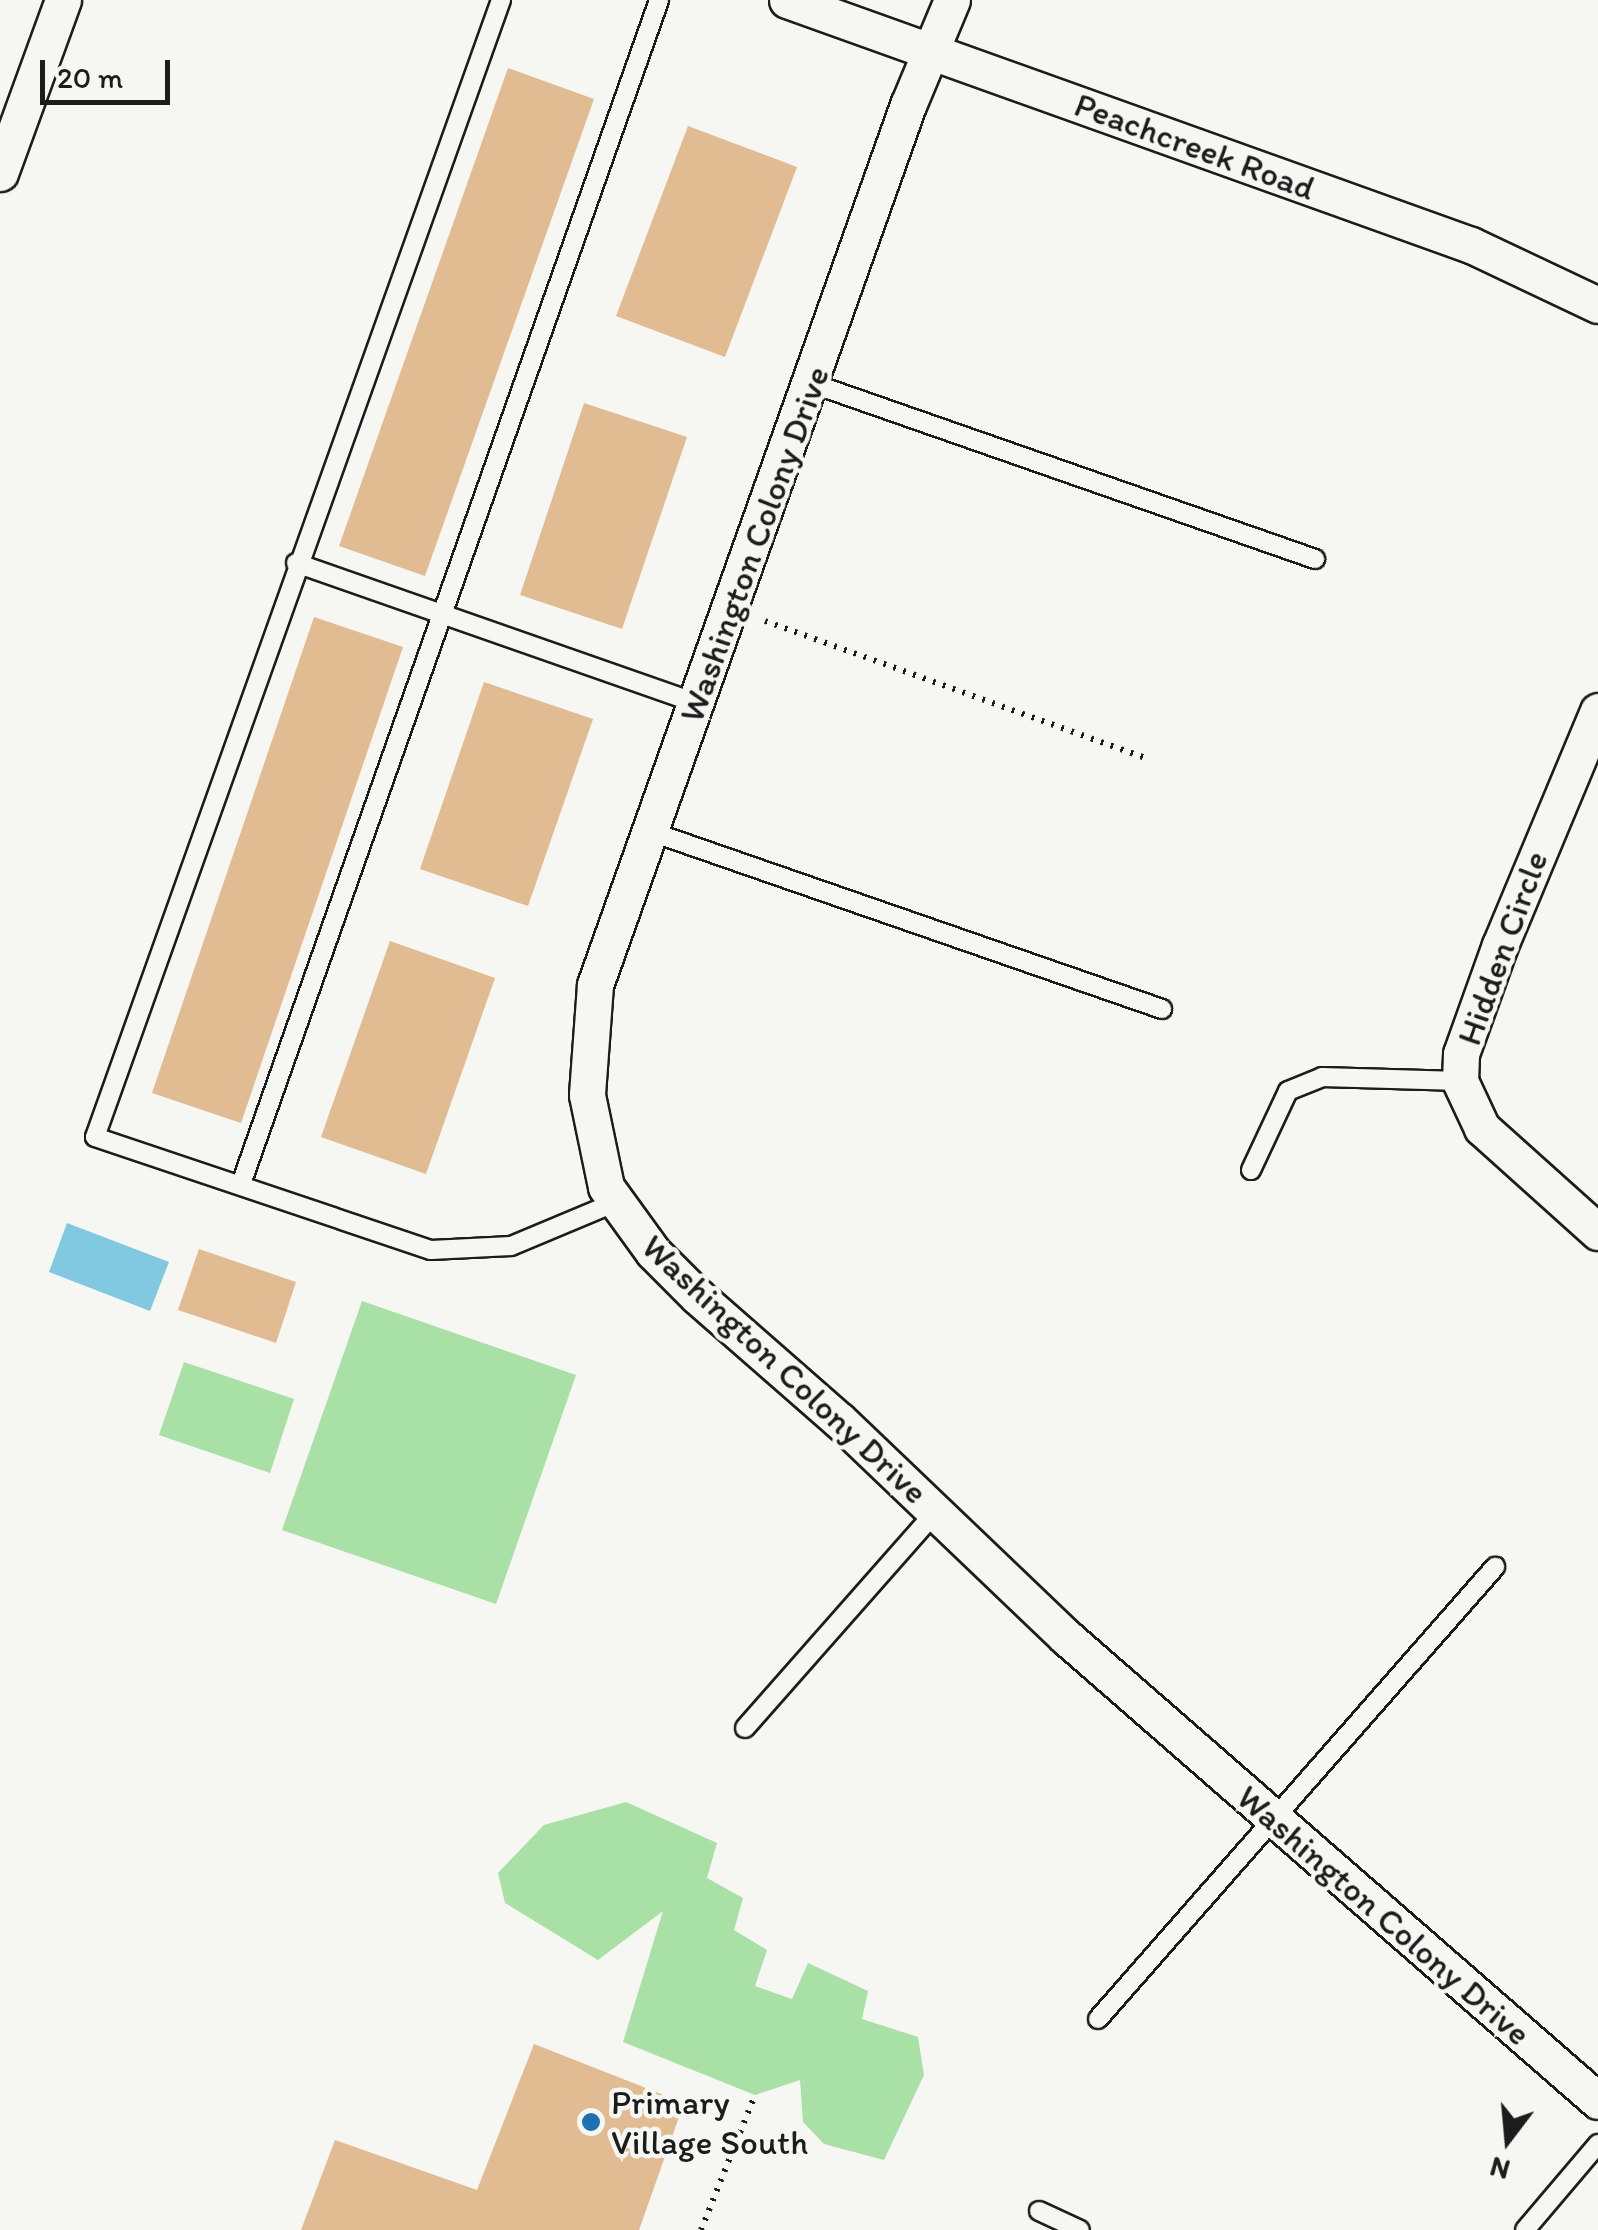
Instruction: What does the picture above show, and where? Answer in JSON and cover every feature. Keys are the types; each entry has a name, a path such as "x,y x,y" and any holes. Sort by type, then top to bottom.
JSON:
{"street":[{"path":"0,173 63,0"},
{"name":"Peachcreek Road","path":"787,0 1471,245 1598,305"},
{"name":"Washington Colony Drive","path":"952,0 595,985 586,1040 595,1150 616,1202 696,1296 936,1511 1066,1637 1598,2101"},
{"name":"Hidden Circle","path":"1593,729 1461,1054 1460,1080 1482,1128 1598,1232"}],"lane":[{"path":"501,0 296,563 94,1136 431,1250 511,1246 616,1202"},
{"path":"240,1184 659,0"},
{"path":"812,383 1315,558"},
{"path":"296,563 443,618 696,703"},
{"path":"652,832 1162,1009"},
{"path":"1251,1170 1288,1091 1322,1077 1460,1080"},
{"path":"745,1728 936,1511"},
{"path":"1098,2019 1496,1567"},
{"path":"1525,2230 1598,2144"},
{"path":"1038,2211 1080,2230"}],"path":[{"path":"730,608 1145,758"},
{"path":"701,2230 755,2095"}],"green space":[{"path":"362,1301 576,1375 496,1604 282,1530"},
{"path":"184,1362 294,1399 270,1473 159,1435"},
{"path":"626,1802 717,1843 707,1878 743,1898 734,1930 767,1950 755,1986 792,1999 808,1963 868,1991 862,2019 918,2037 924,2075 884,2160 824,2144 803,2122 800,2080 755,2095 623,2042 663,1911 598,1960 505,1903 498,1873 544,1825"}],"water":[{"path":"67,1223 169,1262 150,1311 49,1272"}],"building":[{"path":"508,68 594,99 425,576 339,546"},
{"path":"688,126 797,167 725,357 616,316"},
{"path":"584,403 687,437 622,629 520,595"},
{"path":"314,617 403,647 241,1123 152,1093"},
{"path":"484,682 593,719 528,906 420,869"},
{"path":"390,941 495,978 426,1174 321,1137"},
{"path":"199,1249 296,1282 276,1343 178,1310"},
{"name":"Primary Village South","path":"534,2044 684,2103 639,2230 301,2230 335,2140 477,2190"}],"place":[{"name":"Primary Village South","path":"591,2122"}]}
